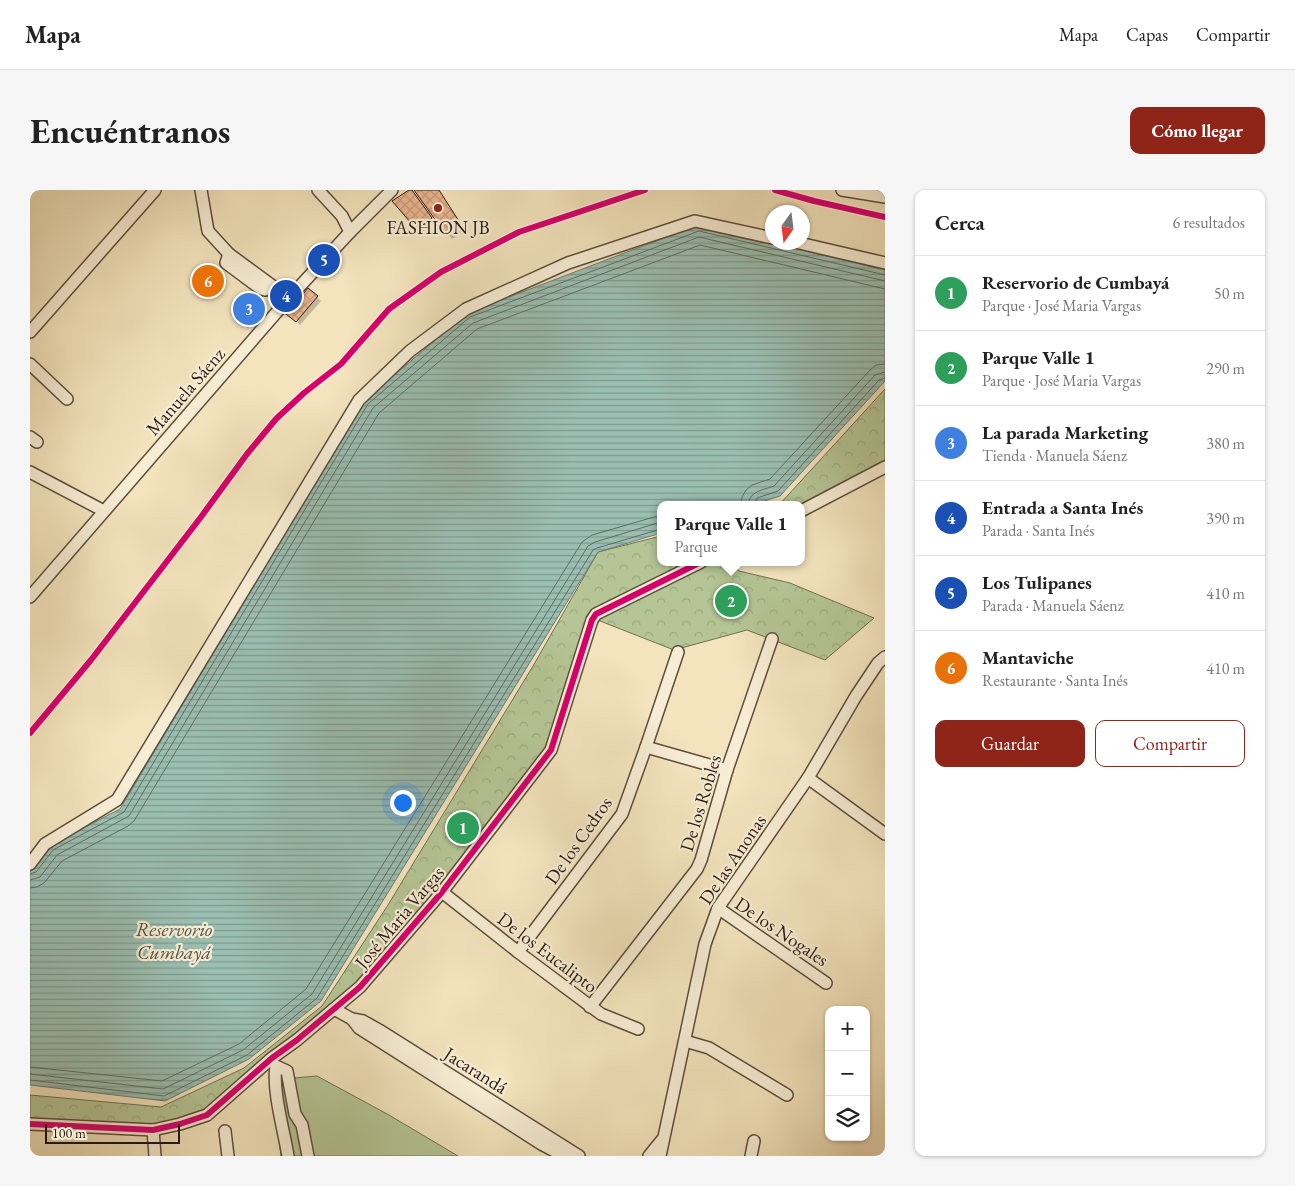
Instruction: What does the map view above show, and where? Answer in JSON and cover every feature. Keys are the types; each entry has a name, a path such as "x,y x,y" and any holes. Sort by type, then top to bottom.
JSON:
{"street":[{"path":"30,332 155,190"},
{"path":"201,190 208,231 229,254 289,298"},
{"path":"318,190 342,216 350,232"},
{"name":"Manuela Sáenz","path":"30,597 289,298 392,190"},
{"path":"842,190 885,197"},
{"path":"30,864 45,844 117,800 359,400 410,351 466,309 568,263 695,221 765,236"},
{"path":"810,246 885,263"},
{"path":"30,364 67,400"},
{"path":"805,509 885,467"},
{"path":"30,472 104,510"},
{"name":"José Maria Vargas","path":"30,1124 153,1130 180,1124 207,1115 274,1062 360,987 442,892 551,750 592,620 596,614 693,566"},
{"name":"De los Robles","path":"590,1006 697,869 727,770 772,639"},
{"name":"De los Cedros","path":"518,952 622,814 678,652"},
{"name":"De las Anonas","path":"660,1156 705,944 718,908 808,778 856,696 878,663 885,657"},
{"path":"646,747 727,770"},
{"path":"808,778 885,834"},
{"name":"De los Eucalipto","path":"442,892 590,1006 610,1018 638,1029"},
{"name":"De los Nogales","path":"718,908 826,983"},
{"name":"Jacarandá","path":"334,1009 352,1019 359,1028 579,1156"},
{"path":"685,1041 715,1051 787,1095"},
{"path":"274,1062 288,1156"},
{"path":"274,1062 287,1071 295,1114 302,1125 308,1156"},
{"name":"Jacarandá","path":"457,1085 543,1144 564,1156"},
{"path":"153,1130 156,1156"},
{"path":"225,1131 228,1156"},
{"path":"649,1156 664,1136"},
{"path":"751,1156 754,1141"}],"green space":[{"path":"885,389 885,460 805,503 805,501 783,501"},
{"path":"657,537 657,566 684,566 591,612 548,750 395,956 312,1032 201,1113 150,1128 30,1118 30,1095 161,1107 244,1068 322,1006 388,905 533,666 598,552"},
{"path":"696,566 735,566 739,571 790,583 874,618 825,660 747,630 674,650 595,619"},
{"path":"317,1076 389,1115 458,1156 281,1156 273,1087 282,1079"}],"water":[{"name":"Reservorio Cumbayá","path":"698,225 765,241 765,250 802,250 885,270 885,381 780,496 764,501 657,501 657,534 598,552 321,1001 249,1059 165,1101 30,1085 30,872 49,846 120,809 364,401 467,313"}],"building":[{"path":"412,190 432,218 417,230 392,201"},
{"name":"FASHION JB","path":"414,190 439,190 462,226 446,235"},
{"path":"308,288 318,296 296,322 286,314"}],"cycle path":[{"path":"30,733 91,660 247,454 276,419 304,393 341,364 389,309 441,272 519,232 645,190"},
{"path":"775,190 885,217"},
{"path":"30,1124 153,1130 207,1115 272,1058 297,1040 360,987 442,892 551,750 592,620 596,614 693,566"}],"place":[{"name":"FASHION JB","path":"438,208"},
{"name":"Los Tulipanes","path":"324,260"},
{"name":"Mantaviche","path":"208,281"},
{"name":"Entrada a Santa Inés","path":"286,296"},
{"name":"La parada Marketing","path":"249,309"},
{"name":"Parque Valle 1","path":"731,601"},
{"name":"Reservorio de Cumbayá","path":"463,828"}]}
